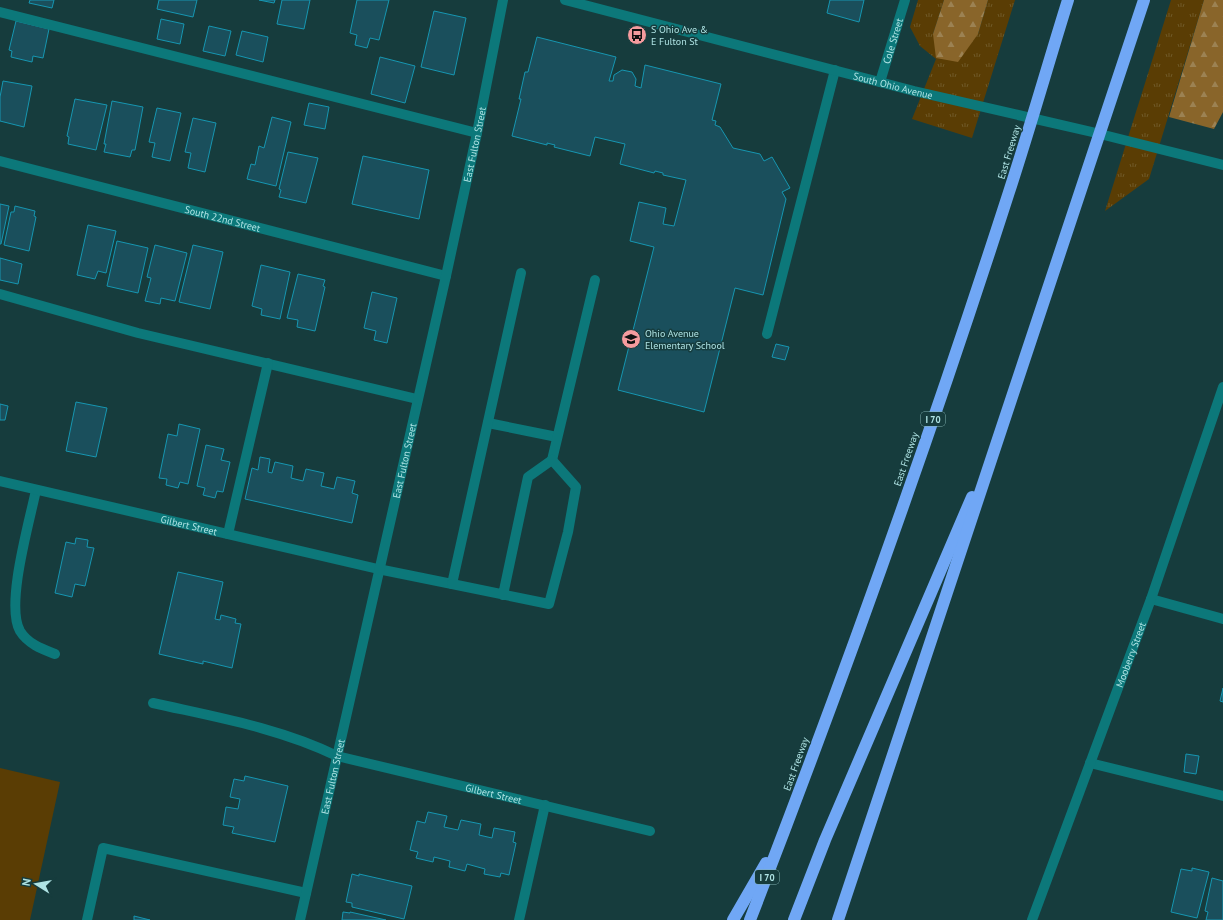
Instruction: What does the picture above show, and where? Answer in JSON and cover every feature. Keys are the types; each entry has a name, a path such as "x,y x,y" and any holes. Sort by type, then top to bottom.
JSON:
{"highway":[{"name":"East Freeway","path":"750,920 784,833 921,453 1010,191 1068,0"},
{"path":"838,920 1144,0"},
{"path":"794,920 825,840 1005,419"},
{"path":"733,920 784,833"}],"street":[{"name":"East Fulton Street","path":"300,920 378,570 446,276 477,132 503,0"},
{"name":"South Ohio Avenue","path":"565,0 914,91 1092,132 1223,165"},
{"name":"Cole Street","path":"880,82 905,0"},
{"path":"0,12 477,132"},
{"path":"767,334 835,70"},
{"name":"South 22nd Street","path":"0,162 446,276"},
{"path":"452,584 521,273"},
{"path":"503,595 528,477 552,460 595,280"},
{"path":"0,294 138,333 417,399"},
{"path":"228,534 268,363"},
{"name":"Mooberry Street","path":"1032,920 1151,599 1223,387"},
{"path":"488,423 557,438"},
{"name":"Gilbert Street","path":"0,481 378,570 549,604 568,532 576,487 552,460"},
{"path":"36,490 18,570 15,606 20,630 34,646 55,654"},
{"path":"1151,599 1223,619"},
{"name":"Gilbert Street","path":"153,703 255,727 312,744 337,756 650,831"},
{"path":"1090,763 1223,796"},
{"path":"519,920 545,805"},
{"path":"87,920 103,848 306,893"}],"green space":[{"path":"918,0 944,0 933,34 978,34 988,0 1015,0 972,138 912,119 936,59 920,46 910,27"},
{"path":"944,0 988,0 978,34 958,62 936,58 933,34"},
{"path":"1171,0 1204,0 1149,179 1105,211"},
{"path":"1204,0 1223,0 1223,112 1214,129 1169,117"},
{"path":"0,768 60,782 30,920 0,920"}],"building":[{"path":"30,0 54,0 52,8 29,3"},
{"path":"159,0 197,0 193,17 157,9"},
{"path":"259,0 275,0 274,3"},
{"path":"282,0 310,0 304,29 277,24"},
{"path":"357,0 389,0 379,40 370,38 367,48 355,45 357,35 350,33"},
{"path":"830,0 864,0 859,22 827,13"},
{"path":"434,11 466,18 454,75 421,67"},
{"path":"161,19 184,24 180,44 157,39"},
{"path":"16,21 49,29 43,58 33,56 32,62 11,57 12,51 9,50"},
{"path":"209,26 231,31 225,56 203,51"},
{"path":"242,31 268,37 263,62 236,55"},
{"path":"537,37 616,57 609,81 613,81 614,75 622,70 632,72 636,79 635,86 641,88 645,65 721,84 712,120 716,121 715,125 720,127 733,148 760,154 764,161 772,157 790,188 782,192 786,199 763,295 735,288 704,412 618,390 654,247 630,241 639,202 666,208 663,224 674,226 686,180 663,175 663,173 655,171 654,173 620,164 625,144 595,137 590,156 554,147 555,145 547,143 547,145 512,136 521,99 519,99 525,72 528,72"},
{"path":"380,57 415,66 405,103 371,94"},
{"path":"3,81 32,86 24,127 0,121 0,97"},
{"path":"75,99 107,105 96,150 68,144 69,137 67,136"},
{"path":"112,101 143,107 135,150 132,150 130,157 104,152 106,144 104,144"},
{"path":"309,103 329,107 325,129 304,125"},
{"path":"157,108 181,113 170,161 152,157 155,143 149,142"},
{"path":"272,117 291,122 276,186 247,179 251,164 255,165 259,146 264,148"},
{"path":"193,118 216,123 205,172 188,168 191,153 185,152"},
{"path":"288,152 318,158 306,203 279,197 281,190 279,189"},
{"path":"363,156 429,170 419,219 352,204"},
{"path":"0,204 9,206 1,244 0,244"},
{"path":"15,206 35,211 34,216 36,217 29,251 4,245 11,212 14,212"},
{"path":"88,225 116,231 106,273 98,271 95,279 77,275"},
{"path":"117,241 148,248 138,293 107,286"},
{"path":"155,245 187,253 175,301 161,298 160,304 145,301 151,278 147,277"},
{"path":"193,245 223,252 210,309 179,302"},
{"path":"0,258 22,264 18,284 0,280"},
{"path":"261,265 290,272 280,319 261,315 262,309 252,306"},
{"path":"298,274 325,280 323,286 325,287 315,331 297,327 298,320 287,318"},
{"path":"372,292 397,298 387,343 374,340 376,331 364,328"},
{"path":"776,344 789,347 785,360 772,357"},
{"path":"76,402 107,408 96,457 66,451"},
{"path":"0,404 8,406 5,420 0,420"},
{"path":"179,424 200,429 188,484 180,482 178,488 166,485 167,479 159,478 168,434 177,436"},
{"path":"206,445 224,449 221,460 230,462 223,492 217,491 215,498 203,495 205,488 197,486"},
{"path":"260,457 270,459 268,472 272,473 275,462 293,466 291,478 303,481 306,469 324,473 321,486 334,489 337,477 355,481 352,493 358,495 352,523 245,499 252,468 258,470"},
{"path":"76,538 88,540 87,547 94,548 85,586 75,584 72,597 55,593 66,542 75,544"},
{"path":"178,572 223,582 215,619 220,620 221,615 236,619 235,623 241,624 232,668 203,661 203,664 159,654"},
{"path":"1223,688 1223,702 1220,701"},
{"path":"1186,754 1199,756 1196,774 1184,772"},
{"path":"245,776 288,786 275,842 232,833 234,827 223,825 226,807 238,809 240,799 230,797 234,779 244,781"},
{"path":"428,812 447,816 444,827 458,830 461,820 481,824 479,835 492,838 494,828 515,832 513,842 516,843 509,875 501,873 500,877 484,874 485,869 467,864 465,871 449,867 450,861 434,857 433,862 416,858 418,852 410,850 417,821 425,823"},
{"path":"1192,868 1209,872 1197,918 1171,912 1181,869 1192,871"},
{"path":"352,874 359,876 359,874 412,886 404,919 352,907 352,903 346,902"},
{"path":"1212,878 1223,881 1223,920 1206,920 1208,912 1205,911"},
{"path":"343,912 350,912 386,920 342,920"},
{"path":"134,916 150,920 134,920"}],"place":[{"name":"S Ohio Ave & E Fulton St","path":"637,35"},
{"name":"Ohio Avenue Elementary School","path":"631,339"}]}
